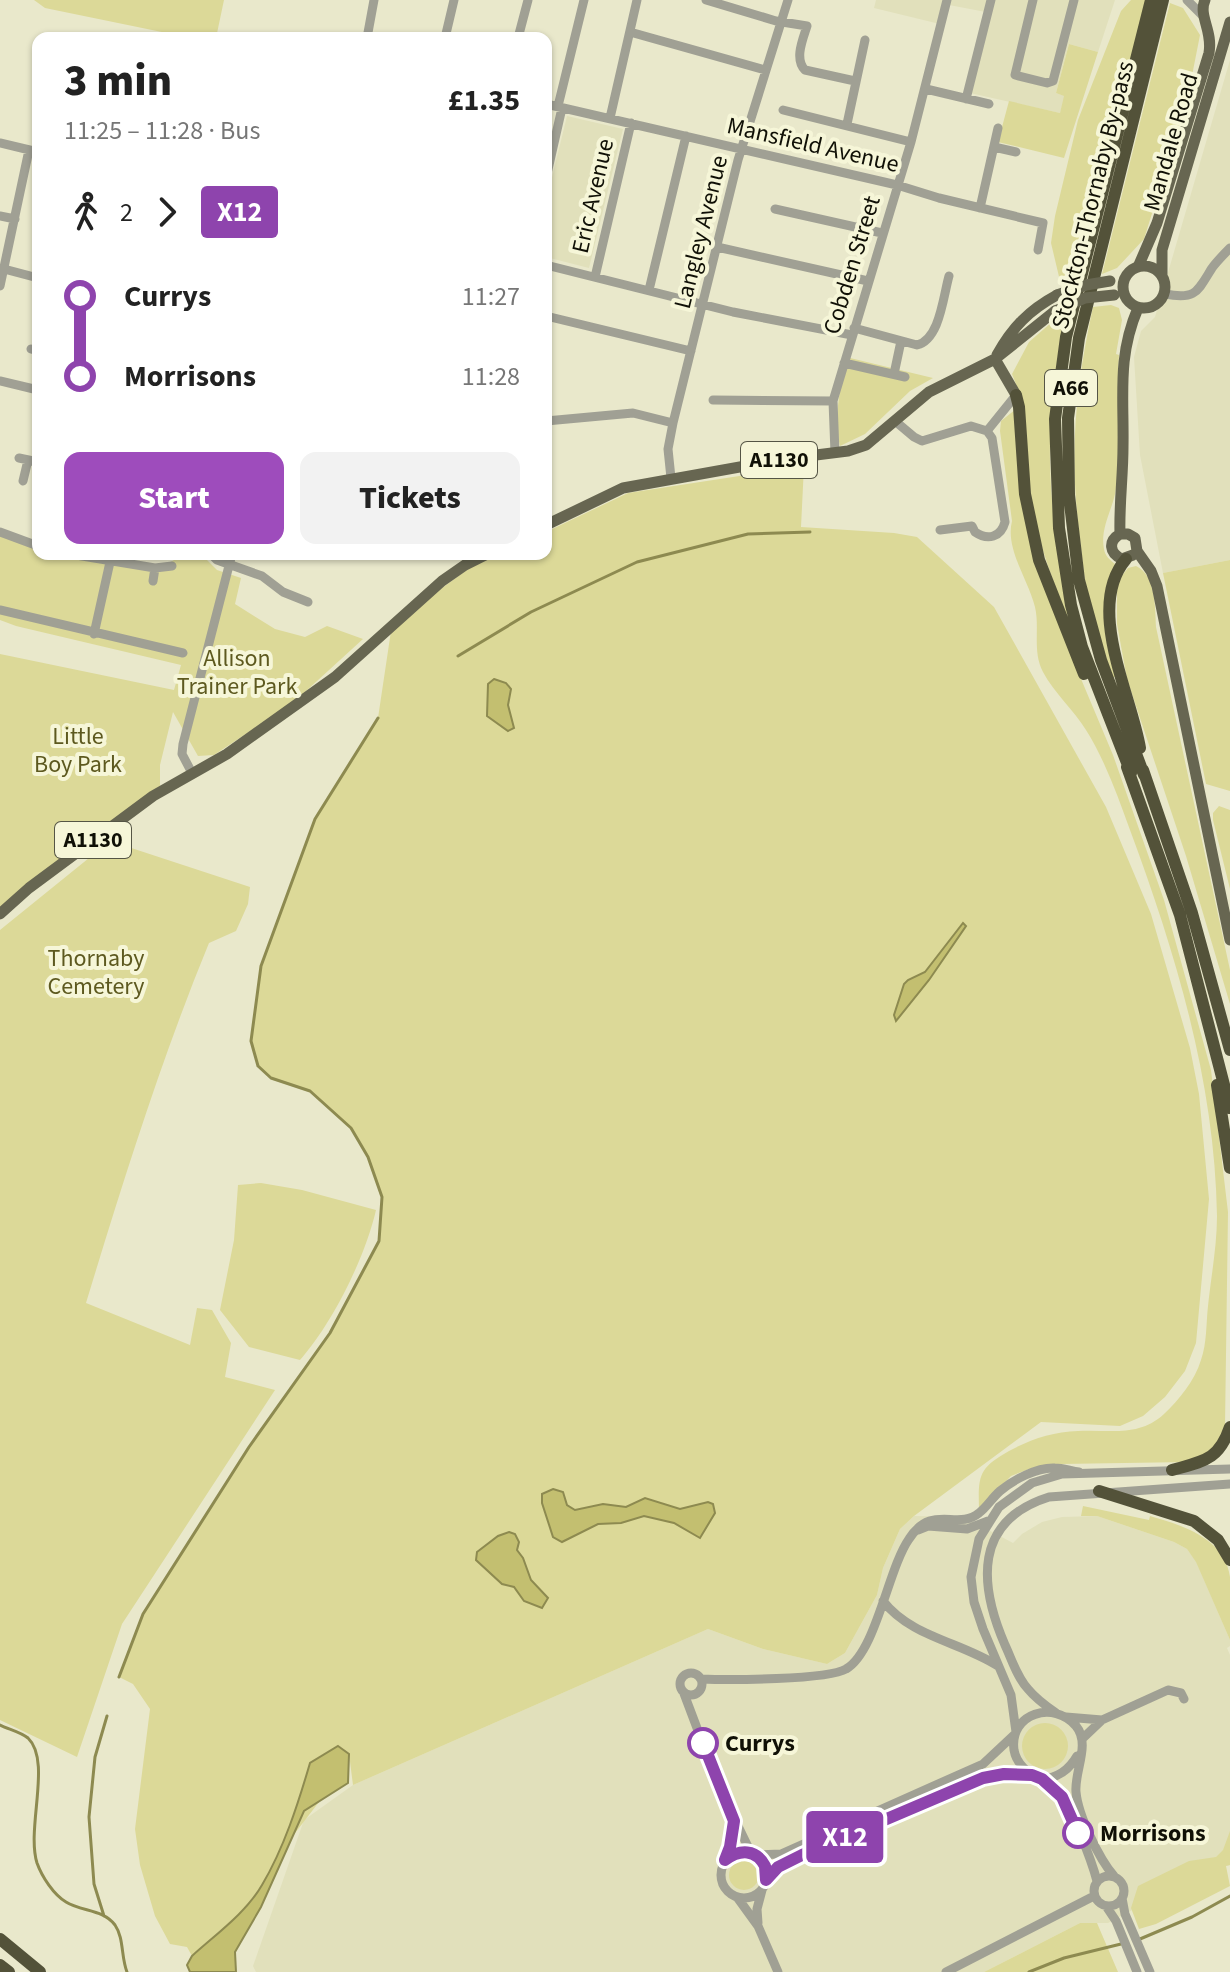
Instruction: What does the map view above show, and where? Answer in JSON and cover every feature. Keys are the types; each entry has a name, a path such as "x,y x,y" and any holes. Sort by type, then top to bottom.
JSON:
{"highway":[{"name":"Stockton-Thornaby By-pass","path":"1137,774 1082,647 1071,605 1059,528 1055,419 1066,337 1151,0"},
{"name":"Stockton-Thornaby By-pass","path":"1137,774 1079,580 1069,495 1068,418 1079,338 1163,0"},
{"path":"1016,395 1025,494 1039,560 1111,740 1137,774"},
{"name":"A66","path":"1131,555 1116,570 1111,583 1109,609 1114,652 1137,732 1137,774 1209,1018 1230,1108"},
{"name":"A66","path":"1137,774 1192,913 1230,1050"},
{"name":"A66","path":"1209,1018 1230,1168"},
{"path":"1172,1470 1210,1459 1220,1449 1230,1427"},
{"path":"1099,1491 1194,1521 1218,1540 1230,1560"},
{"path":"0,1939 40,1972"},
{"path":"0,1946 30,1972"},
{"path":"0,1965 9,1972"}],"main road":[{"name":"Mandale Road","path":"1138,267 1151,241 1202,78 1210,44 1205,0"},
{"name":"Mandale Road","path":"1205,20 1221,27 1230,23"},
{"name":"Mandale Road","path":"1162,275 1162,250 1230,23"},
{"path":"1016,395 995,359 1009,332 1057,295 1126,276 1138,267 1151,267 1162,275 1165,294 1157,305 1144,309 1133,304 1123,288 1126,276"},
{"name":"A1130","path":"552,522 623,488 835,453 866,445 929,392 995,359 1055,311 1085,298 1114,295 1133,304"},
{"path":"1120,534 1122,362 1133,304"},
{"path":"1131,555 1135,538 1120,534 1113,539 1111,547 1114,555 1131,555 1151,571 1169,638 1230,940"},
{"name":"A1130","path":"0,914 29,888 153,796 253,736 335,677 442,581 475,560"}],"street":[{"path":"368,32 374,0"},
{"path":"446,32 454,0"},
{"path":"520,32 528,0"},
{"path":"552,148 584,0"},
{"path":"610,118 637,0"},
{"path":"706,0 807,26 799,60 805,70 855,81"},
{"name":"Langley Avenue","path":"671,478 668,449 673,423 742,149 788,0"},
{"name":"Cobden Street","path":"835,453 833,401 911,142 947,0"},
{"path":"966,99 991,0"},
{"path":"1033,0 1015,75 1047,83 1053,81 1074,0"},
{"path":"1187,0 1205,20"},
{"path":"630,32 765,70"},
{"path":"847,124 865,40"},
{"path":"926,89 989,104"},
{"name":"Mansfield Avenue","path":"552,105 897,185 1043,223 1038,250"},
{"path":"783,110 911,142"},
{"name":"Eric Avenue","path":"595,277 631,123"},
{"path":"980,208 998,128"},
{"path":"649,290 686,136"},
{"path":"0,143 32,151"},
{"path":"994,147 1016,152"},
{"path":"0,286 32,158"},
{"path":"775,209 882,233"},
{"path":"0,216 15,219"},
{"path":"717,247 868,281"},
{"path":"1165,294 1189,296 1198,292 1214,264 1230,248"},
{"path":"552,266 703,304 917,345 926,343 933,334 949,276"},
{"path":"4,269 32,276"},
{"path":"942,302 953,305"},
{"path":"552,317 691,351"},
{"path":"894,374 901,341"},
{"path":"844,363 905,377"},
{"path":"0,381 32,389"},
{"path":"987,431 1016,395"},
{"path":"713,400 833,401"},
{"path":"552,420 633,413 673,423"},
{"path":"895,421 922,441 971,426 987,431 994,445 1005,522 1003,529 999,534 987,537 975,532 972,526 940,530"},
{"path":"23,481 28,460"},
{"path":"0,532 32,544"},
{"path":"100,560 155,568 172,566"},
{"path":"192,773 182,754 183,744 231,560"},
{"path":"233,560 283,592 308,602"},
{"path":"94,634 110,562"},
{"path":"153,581 155,568"},
{"path":"0,610 94,634 169,646 183,653"},
{"path":"701,1679 827,1675 849,1669 865,1648 906,1544 921,1523 971,1518 999,1491 1018,1478 1055,1468 1079,1472"},
{"path":"1094,1896 1097,1881 1066,1803 1023,1768 1016,1755 1011,1695 978,1616 971,1577 975,1551 988,1521 1007,1499 1043,1478 1079,1472 1230,1469"},
{"path":"1148,1968 1125,1914 1122,1884 1103,1861 1078,1803 1076,1782 1082,1743 1077,1727 1033,1695 1019,1676 989,1602 987,1565 999,1531 1013,1514 1049,1497 1099,1491 1230,1484"},
{"path":"915,1532 928,1526 967,1529 988,1521"},
{"path":"883,1601 908,1625 980,1654 998,1666"},
{"path":"693,1718 696,1693 701,1687 701,1679 695,1673 686,1674 680,1681 683,1691 693,1718 734,1821 765,1866 757,1909 758,1926"},
{"path":"737,1897 748,1898 778,1867 802,1855 983,1778 1004,1774 1059,1775 1072,1766 1082,1743 1102,1720 1168,1690 1181,1693 1184,1699"},
{"path":"683,1691 696,1693"},
{"path":"725,1860 742,1851 781,1854 983,1764 1016,1733 1022,1722 1035,1713 1102,1720"},
{"path":"734,1821 730,1847 720,1876 722,1884 737,1897 758,1926 778,1972"},
{"path":"1097,1881 1114,1876"},
{"path":"1094,1896 1106,1906 1116,1921 1136,1970"},
{"path":"946,1972 1094,1896"},
{"path":"1106,1906 1122,1898"}],"shaded area":[{"path":"876,0 1115,0 1098,52 1069,44 1056,93 1065,96 1060,113 970,93 991,13 949,5 944,25 874,8"},
{"path":"1230,60 1230,560 1163,573 1140,455 1134,357 1141,331 1155,317"},
{"path":"567,116 623,129 589,268 552,259 552,177"},
{"path":"494,679 506,683 511,689 508,705 514,728 508,731 487,716 488,684"},
{"path":"963,923 966,926 896,1021 894,1015 904,984 925,972"},
{"path":"553,1489 563,1492 567,1505 575,1510 603,1504 626,1507 645,1498 680,1509 708,1502 713,1504 715,1513 700,1538 674,1523 644,1516 621,1523 598,1524 562,1542 553,1537 542,1503 542,1494"},
{"path":"914,1516 964,1517 1013,1543 1042,1522 1062,1517 1097,1516 1187,1549 1196,1561 1230,1640 1227,1648 1230,1655 1230,1865 1207,1870 1108,1923 1080,1923 984,1972 256,1972 253,1966 304,1820 353,1785 708,1629 763,1649 827,1664 845,1653 877,1595 883,1568 900,1529"},
{"path":"509,1532 515,1534 519,1542 517,1550 531,1580 548,1598 542,1608 524,1601 514,1587 502,1584 476,1560 477,1552 498,1536"},
{"path":"338,1746 349,1754 348,1783 304,1811 261,1907 235,1952 236,1972 190,1972 187,1965 192,1956 239,1914 262,1885 284,1841 310,1763"}],"green space":[{"path":"34,0 224,0 217,32 162,32 45,8"},
{"path":"1131,0 1146,0 1115,126 1110,129 1074,279 1061,285 1051,243 1078,120 1121,11"},
{"path":"1170,3 1183,8 1200,35 1187,101 1144,239 1117,268 1102,274"},
{"path":"1069,44 1098,52 1064,158 998,142 1009,101 1060,113 1064,96 1056,93"},
{"path":"1111,305 1119,308 1122,320 1116,354 1119,355 1119,460 1115,494 1103,542 1105,554 1115,564 1110,579 1117,677 1113,677 1110,670 1088,599 1075,479 1078,395 1093,307"},
{"path":"1064,318 1054,390 1050,461 1054,522 1069,622 1038,533 1024,421 1012,374 1029,342 1052,322"},
{"path":"846,357 933,378 910,391 865,434 840,446 838,413"},
{"path":"1016,409 1018,468 1076,667 1113,755 1164,900 1211,1070 1228,1212 1225,1426 1214,1450 1188,1462 1061,1464 1029,1469 1011,1476 979,1509 982,1474 992,1462 1009,1451 1060,1433 1123,1431 1144,1426 1164,1414 1181,1396 1195,1375 1203,1354 1217,1227 1215,1166 1201,1068 1163,924 1111,779 1081,723 1048,680 1040,664 1035,607 1012,542 1000,431 1001,421"},
{"path":"804,466 801,527 917,537 994,607 1106,807 1151,914 1190,1048 1199,1094 1209,1199 1196,1343 1185,1371 1165,1397 1143,1416 1120,1426 1041,1422 914,1516 900,1529 883,1568 877,1595 845,1653 827,1664 763,1649 708,1629 353,1785 349,1754 338,1746 320,1756 319,1802 292,1837 257,1900 192,1956 187,1947 170,1944 155,1916 140,1865 135,1829 150,1709 133,1684 119,1677 143,1613 249,1447 330,1333 379,1241 382,1196 368,1157 351,1128 310,1091 271,1078 258,1066 251,1041 261,966 315,819 378,718 391,631 423,602 468,569 487,560 552,560 552,529 628,493"},
{"path":"0,532 32,544 32,560 103,560 159,569 174,560 207,560 217,570 241,578 235,604 275,629 305,637 327,626 363,639 294,702 214,755 198,756 173,712 160,765 160,792 0,911 0,654 174,690 181,665 0,620"},
{"path":"1230,560 1230,791 1206,784 1163,573"},
{"path":"1136,566 1143,570 1153,593 1156,627 1230,970 1230,1004 1186,856 1127,679 1117,624 1117,582 1128,568"},
{"path":"1219,806 1230,810 1230,889 1213,820 1213,813"},
{"name":"Thornaby Cemetery","path":"110,841 250,887 248,904 236,931 209,943 191,987 143,1121 86,1303 190,1345 197,1308 212,1310 231,1343 225,1377 275,1390 122,1624 77,1757 0,1720 0,930"},
{"path":"261,1183 302,1190 376,1210 364,1249 346,1290 324,1328 300,1360 249,1347 220,1310 234,1240 238,1185"},
{"path":"1083,1506 1149,1520 1150,1516 1188,1529 1211,1543 1220,1552 1230,1577 1230,1640 1196,1562 1187,1549 1097,1516 1081,1516"},
{"path":"1045,1723 1061,1730 1068,1746 1061,1762 1045,1769 1029,1762 1022,1746 1029,1730"},
{"path":"1230,1831 1230,1865 1226,1866 1230,1886 1156,1924 1139,1929 1131,1908 1138,1886 1189,1861 1216,1857 1223,1850"},
{"path":"744,1860 755,1864 759,1875 755,1886 744,1890 733,1886 729,1875 733,1864"},
{"path":"1080,1923 1097,1923 1118,1972 984,1972"}],"waterway":[{"path":"458,656 531,612 637,562 748,534 810,532"},
{"path":"119,1677 143,1614 249,1447 330,1333 379,1241 382,1197 368,1157 351,1128 310,1091 271,1078 258,1066 251,1041 261,966 315,819 378,718"},
{"path":"104,1916 94,1884 89,1817 95,1757 107,1716"},
{"path":"0,1725 28,1738 35,1749 38,1778 34,1849 42,1874 62,1899 105,1916 115,1925 127,1972"},
{"path":"1140,1939 1192,1917 1230,1896"},
{"path":"1029,1972 1064,1958 1121,1944"}],"bus line":[{"name":"X12","path":"703,1743 734,1821 725,1860 742,1851 756,1855 765,1866 766,1880 778,1867 802,1855 995,1774 1032,1775 1042,1779 1062,1797 1078,1833"}],"place":[{"name":"Currys","path":"703,1743"},
{"name":"Morrisons","path":"1078,1833"}],"park label":[{"name":"Allison Trainer Park","path":"237,672"},
{"name":"Little Boy Park","path":"78,750"}]}
